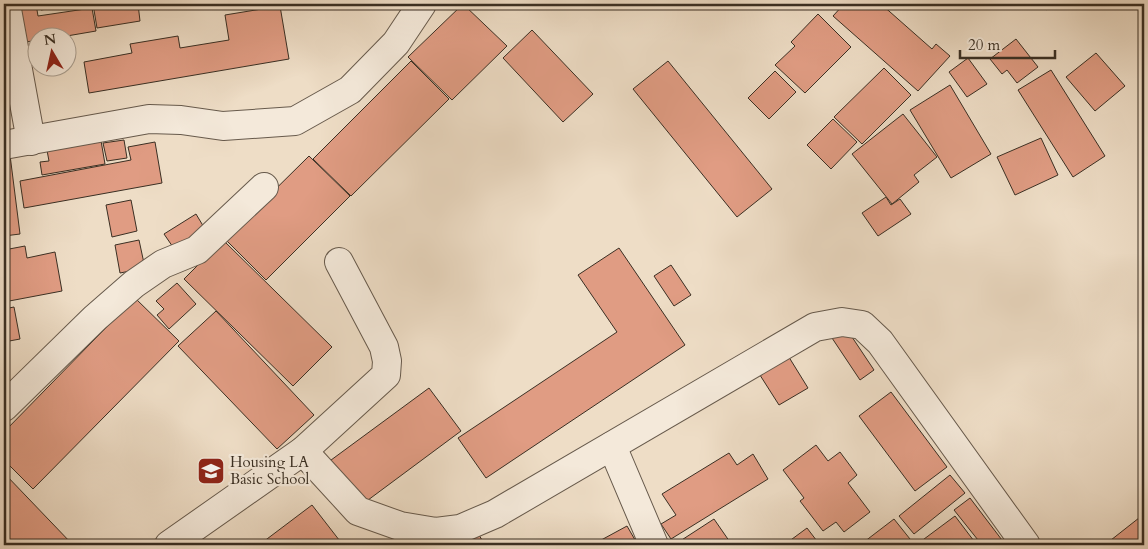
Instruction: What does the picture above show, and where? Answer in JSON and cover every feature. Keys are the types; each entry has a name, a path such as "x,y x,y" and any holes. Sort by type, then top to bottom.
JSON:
{"street":[{"path":"6,4 31,140"},
{"path":"4,145 149,119 223,126 295,121 350,90 396,43 422,4"},
{"path":"4,407 95,318 134,284 163,264 197,250 264,186"},
{"path":"169,545 304,452 386,375 387,361 384,348 339,262"},
{"path":"304,452 358,511 400,526 436,532 460,529 496,514 815,327 842,322 862,325 880,342 1026,545"},
{"path":"612,446 654,545"}],"building":[{"path":"13,4 36,4 38,16 92,8 96,31 78,34 78,28 28,28 28,42 20,43"},
{"path":"40,4 77,4 41,10"},
{"path":"93,4 138,4 140,21 97,28"},
{"path":"463,4 507,46 452,100 408,57"},
{"path":"844,4 881,4 932,49 936,44 950,56 918,91 833,16"},
{"path":"1041,4 1053,4 1046,10"},
{"path":"280,6 289,59 89,93 84,62 132,53 130,44 178,36 180,48 229,40 225,15"},
{"path":"818,14 851,47 805,93 775,65 795,46 791,42"},
{"path":"532,30 593,94 563,122 503,58"},
{"path":"1016,39 1038,67 1017,83 1007,70 1002,74 990,59"},
{"path":"1096,53 1125,86 1095,111 1066,77"},
{"path":"968,58 987,84 967,97 949,72"},
{"path":"411,61 449,99 351,196 313,159"},
{"path":"668,61 772,189 737,217 633,89"},
{"path":"884,68 911,95 862,144 834,117"},
{"path":"1051,70 1105,156 1073,177 1018,90"},
{"path":"775,71 796,92 769,119 748,98"},
{"path":"950,85 991,154 951,178 910,110"},
{"path":"903,114 937,157 914,175 919,182 892,204 852,154"},
{"path":"833,119 857,142 831,169 807,145"},
{"path":"100,135 105,164 42,175 40,162 49,161 46,145"},
{"path":"1041,138 1058,175 1015,195 997,157"},
{"path":"124,140 127,158 107,161 103,143"},
{"path":"155,142 162,183 24,208 20,181 131,160 128,147"},
{"path":"4,155 10,155 20,234 4,236"},
{"path":"309,156 350,196 266,280 225,239"},
{"path":"886,197 891,205 900,199 911,214 878,236 862,213"},
{"path":"131,200 137,231 112,237 106,205"},
{"path":"196,214 208,234 177,253 164,234"},
{"path":"139,240 145,268 120,273 115,245"},
{"path":"223,240 332,347 293,386 184,279"},
{"path":"25,246 27,258 55,252 62,291 4,302 4,250"},
{"path":"619,248 685,345 486,478 458,438 617,332 578,275"},
{"path":"671,265 691,295 674,306 654,276"},
{"path":"177,283 196,304 169,329 157,315 164,309 156,301"},
{"path":"135,298 179,341 33,489 4,460 4,432"},
{"path":"14,307 20,339 4,342 4,309"},
{"path":"216,311 314,415 277,449 178,346"},
{"path":"846,328 874,370 860,380 832,338"},
{"path":"787,354 808,388 779,405 758,372"},
{"path":"429,388 461,431 360,506 327,463"},
{"path":"891,392 947,467 915,491 859,416"},
{"path":"816,445 828,461 840,452 857,475 848,483 870,512 844,532 836,522 823,531 800,501 804,498 783,470"},
{"path":"729,453 737,465 753,454 768,479 671,539 661,524 676,515 662,494"},
{"path":"4,473 73,545 4,545"},
{"path":"950,475 965,493 914,534 899,516"},
{"path":"970,498 1005,544 982,545 954,510"},
{"path":"312,505 343,545 259,545"},
{"path":"1144,514 1144,545 1114,545 1111,540"},
{"path":"955,516 977,545 916,545"},
{"path":"714,519 732,545 674,545"},
{"path":"894,519 910,539 902,545 860,545"},
{"path":"627,526 638,545 592,545"},
{"path":"807,528 820,545 784,545"},
{"path":"479,535 485,545 462,545"},
{"path":"845,540 849,545 837,545"}],"place":[{"name":"Housing LA Basic School","path":"211,471"}]}
